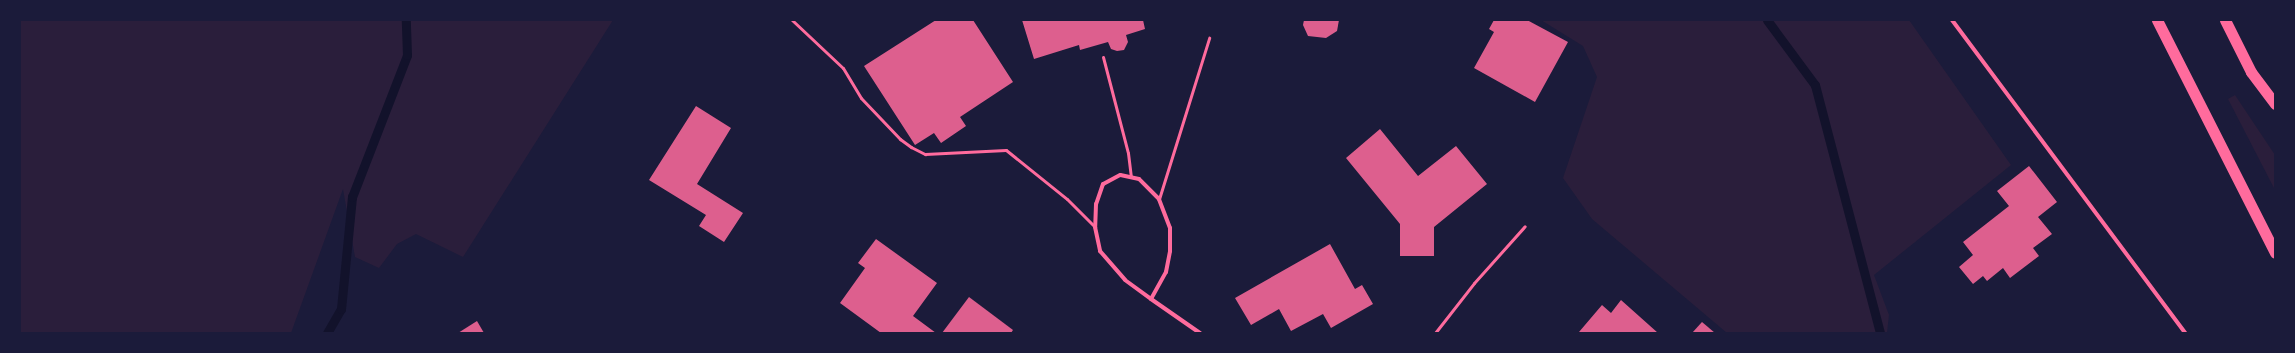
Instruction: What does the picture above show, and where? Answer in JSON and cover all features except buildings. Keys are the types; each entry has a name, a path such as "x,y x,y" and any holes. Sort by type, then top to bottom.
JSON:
{"highway":[{"path":"2157,20 2275,253"},
{"path":"2225,20 2252,72 2275,104"}],"street":[{"path":"1952,20 2185,333"},
{"path":"1151,299 1166,272 1170,251 1170,228 1159,199 1139,179 1120,175 1103,184 1096,204 1095,228 1100,251 1125,280 1151,299 1200,333"}],"lane":[{"path":"792,20 843,68 861,98 900,139 925,154 1006,150 1066,199 1095,228"},
{"path":"1159,199 1209,38"},
{"path":"1103,57 1128,153 1131,177"},
{"path":"1435,333 1474,283 1525,226"}],"shaded area":[{"path":"20,20 613,20 463,257 416,234 397,244 379,268 355,257 343,189 291,333 20,333"},
{"path":"1541,20 1909,20 2011,165 1874,275 1889,315 1887,333 1727,333 1592,219 1563,178 1597,77 1583,46"},
{"path":"2235,95 2275,155 2275,190 2228,99"}],"waterway":[{"path":"327,333 341,309 352,197 407,55 406,20"},
{"path":"1767,20 1815,85 1880,333"}]}
